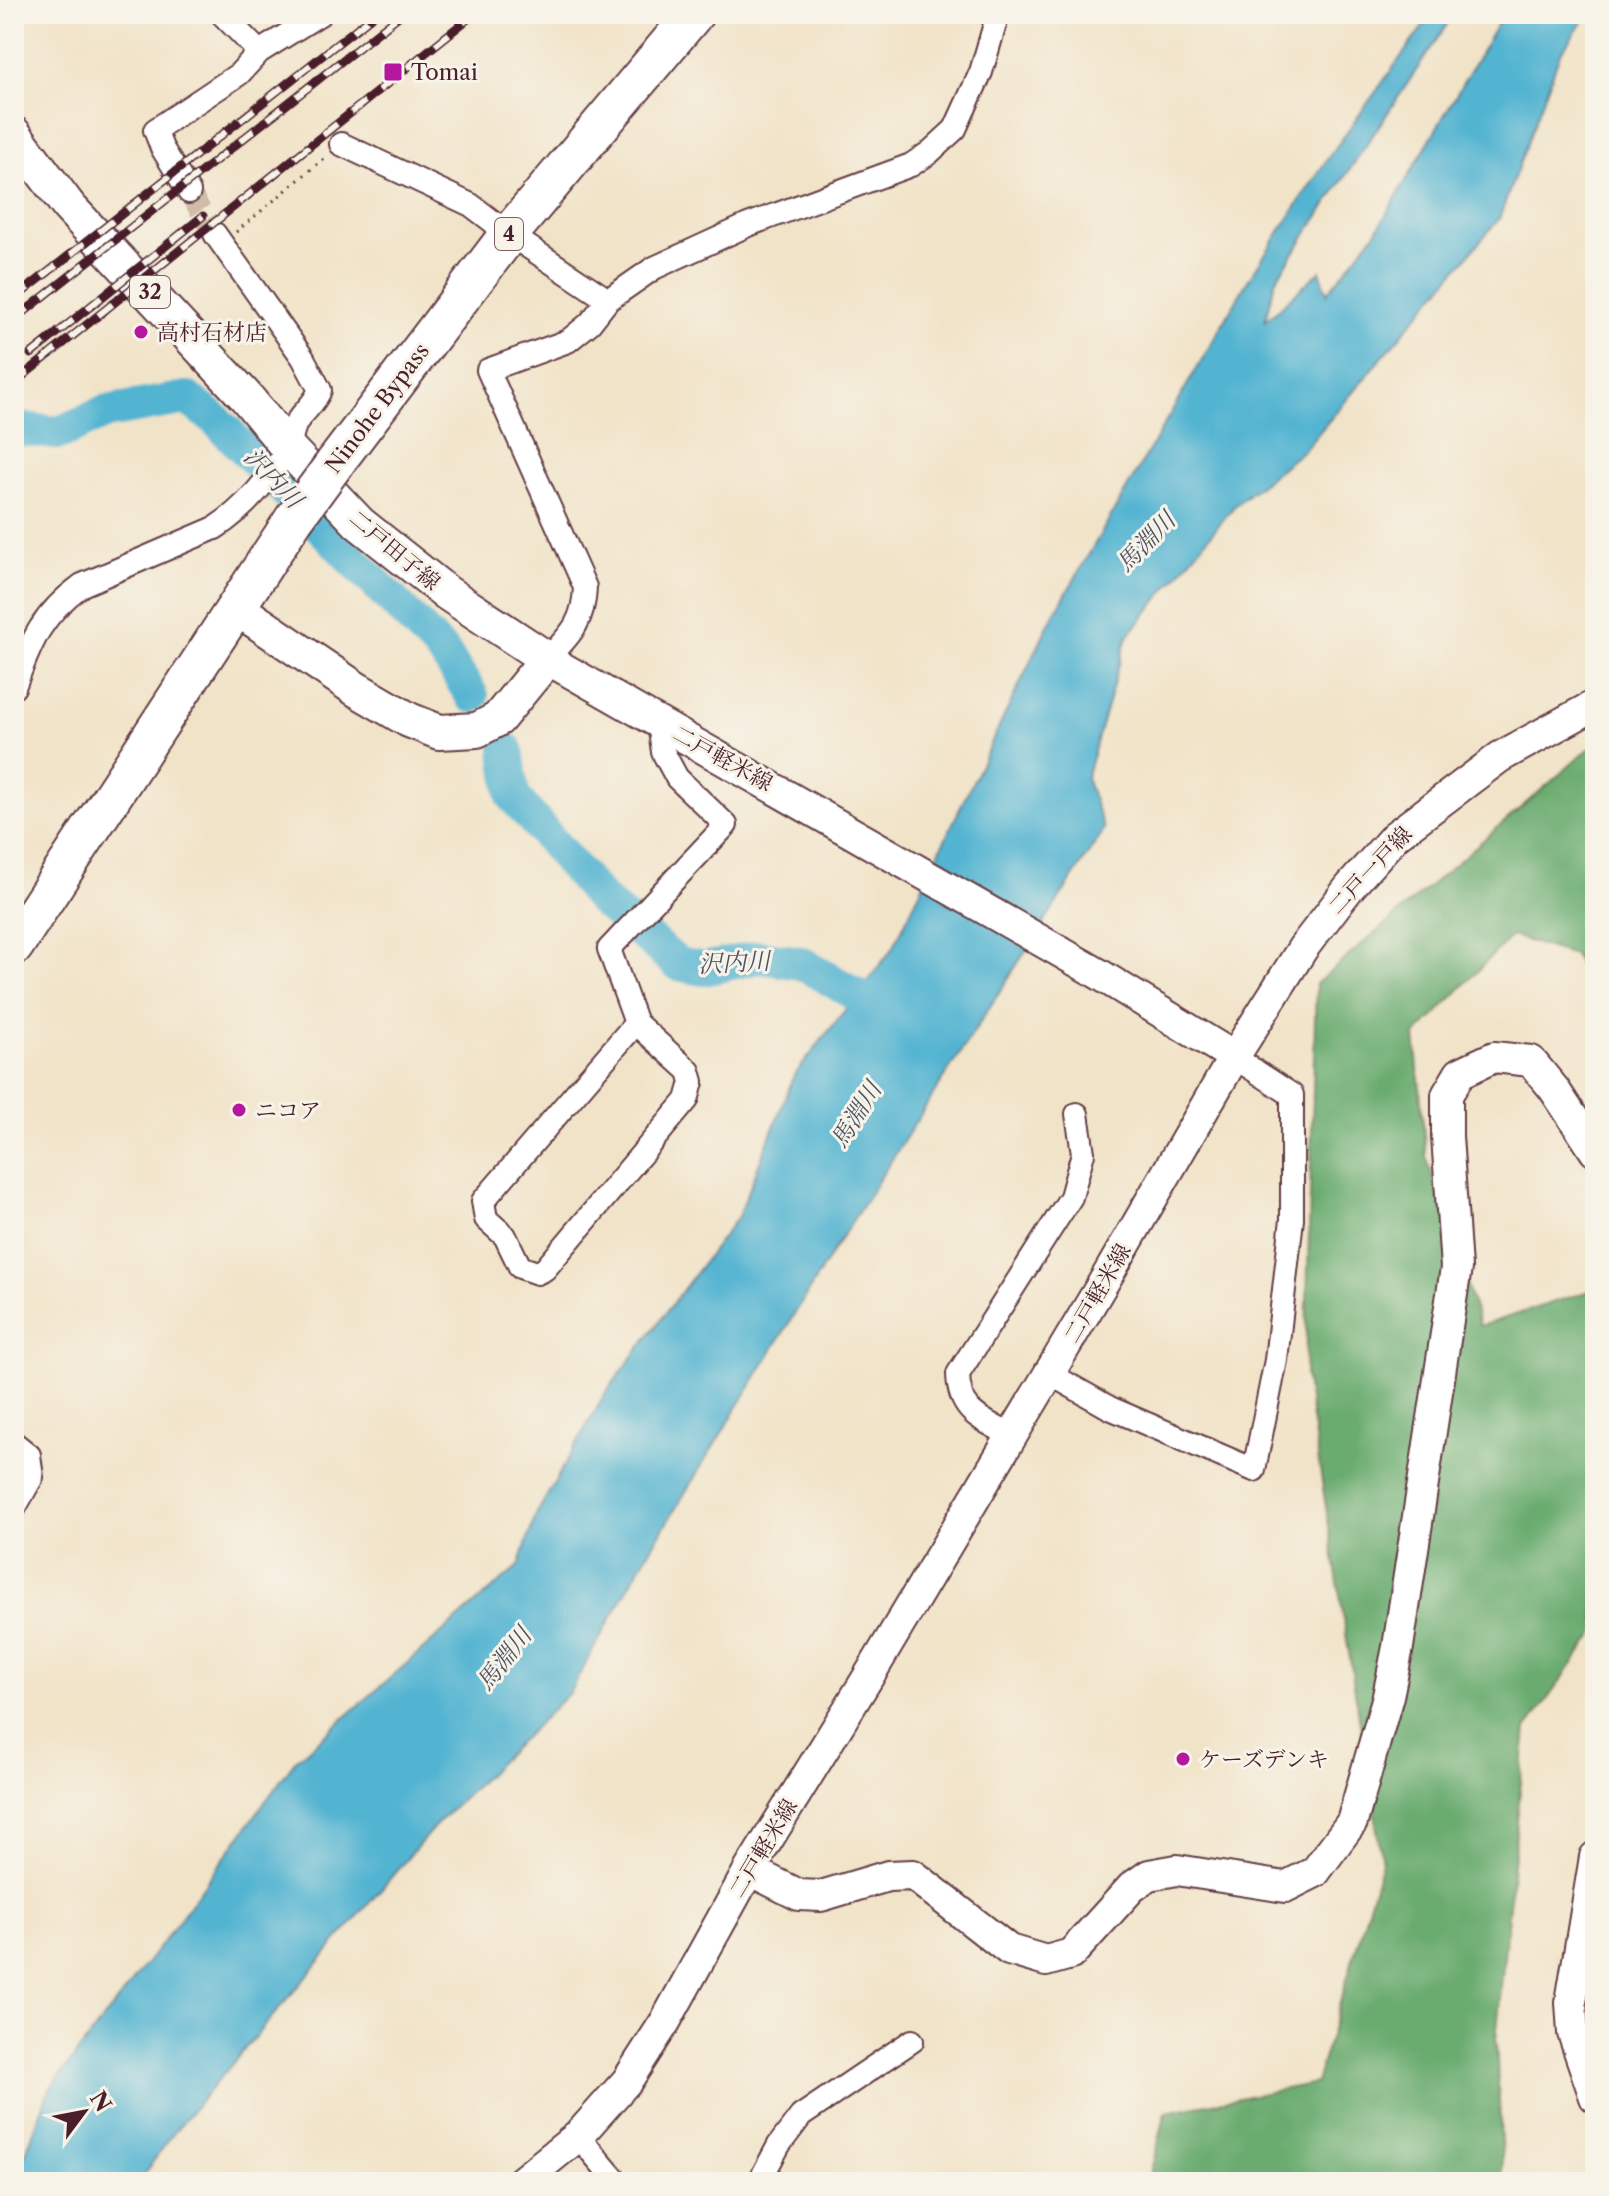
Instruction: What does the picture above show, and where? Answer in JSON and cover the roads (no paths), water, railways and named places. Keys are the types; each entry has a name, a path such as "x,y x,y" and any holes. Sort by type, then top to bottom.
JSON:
{"highway":[{"name":"Ninohe Bypass","path":"14,946 294,519 509,234 694,14"}],"main road":[{"name":"二戸田子線","path":"14,134 69,207 359,523 447,593 547,659"},
{"path":"235,607 356,689 409,720 439,732 477,730 498,719 547,659"},
{"name":"二戸軽米線","path":"521,2182 578,2136 627,2081 665,2022 749,1870 1050,1374 1234,1057 1099,974 547,659"},
{"name":"二戸一戸線","path":"1234,1057 1303,948 1349,888 1395,836 1500,757 1595,705"},
{"path":"749,1870 799,1895 821,1896 888,1876 913,1875 1009,1950 1046,1961 1071,1954 1132,1887 1149,1875 1177,1870 1285,1887 1315,1872 1352,1822 1388,1696 1398,1647 1456,1268 1447,1095 1460,1073 1494,1057 1531,1061 1554,1089 1595,1151"},
{"path":"1595,1857 1571,2002 1573,2033 1595,2097"}],"street":[{"path":"222,14 259,52"},
{"path":"189,192 162,148 155,130 239,74 259,52 320,14"},
{"path":"547,659 575,630 584,605 585,587 488,370 568,341 590,323 608,300 654,268 748,225 911,165 929,153 955,129 981,72 998,14"},
{"path":"341,144 471,205 608,300"},
{"path":"14,687 42,622 63,599 82,585 215,528 232,517 246,504 288,448 296,422 316,402 320,390 303,358 219,239"},
{"path":"636,1023 483,1201 486,1219 505,1236 520,1267 537,1273 545,1269 687,1100 692,1082 689,1071 636,1023 609,949 726,825 677,778 663,752 659,723"},
{"path":"1050,1374 1110,1408 1254,1470 1276,1360 1292,1219 1292,1095 1234,1057"},
{"path":"1012,1436 970,1413 958,1390 958,1374 1071,1197 1083,1153 1077,1114"},
{"path":"14,1443 29,1455 32,1477 14,1509"},
{"path":"759,2182 779,2145 801,2116 912,2041"},
{"path":"578,2136 617,2182"}],"water":[{"name":"馬淵川","path":"1432,14 1454,14 1275,281 1265,321 1320,271 1327,293 1376,232 1501,18 1499,14 1588,14 1560,54 1499,219 1305,449 1235,505 1127,637 1086,778 1104,829 833,1251 644,1560 569,1693 433,1828 179,2126 138,2182 15,2182 49,2090 163,1942 295,1761 519,1566 536,1515 605,1394 739,1215 794,1076 893,948 1049,623 1247,282 1326,161"}],"waterway":[{"name":"沢内川","path":"14,433 20,429 59,433 106,412 187,398 216,420 445,654 472,696"},
{"name":"沢内川","path":"507,750 513,796 601,899 678,964 704,969 759,957 801,963 897,1018"}],"tunnel":[{"path":"189,192 215,234"}],"railway":[{"path":"14,299 375,14"},
{"path":"14,320 401,14"},
{"path":"14,383 474,14"},
{"path":"31,354 203,216"}],"place":[{"name":"Tomai","path":"393,72"},
{"name":"高村石材店","path":"141,332"},
{"name":"ニコア","path":"239,1110"},
{"name":"ケーズデンキ","path":"1183,1759"}]}
